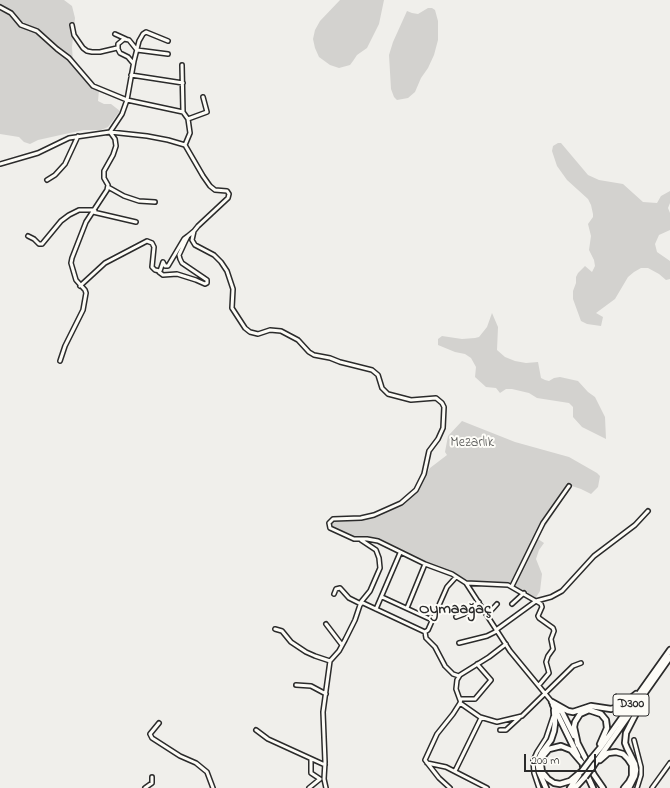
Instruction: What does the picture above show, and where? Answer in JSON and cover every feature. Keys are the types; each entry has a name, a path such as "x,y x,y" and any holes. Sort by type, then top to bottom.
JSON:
{"highway":[{"name":"D300","path":"576,788 588,778 594,765 670,650"},
{"name":"D300","path":"570,788 670,657"},
{"path":"552,702 573,712 591,706 606,709 616,708 627,703 652,679"},
{"path":"629,788 635,776 636,770 635,764 625,743 626,733 652,679"},
{"path":"546,788 538,772 538,760 551,740 554,732 554,713 552,702"},
{"path":"552,702 562,712 600,788"},
{"path":"552,702 583,764 593,788"},
{"path":"578,745 574,727 577,717 586,710 593,710 601,714 606,720 607,728 602,741 591,759"},
{"path":"582,771 570,781 565,783 554,783 545,776 541,765 543,756 549,749 561,746 571,750 583,764"},
{"path":"594,765 604,756 612,752 620,752 626,756 632,765 632,772 629,782 624,788"},
{"path":"594,775 603,788"}],"street":[{"path":"0,7 11,13 21,24 37,31 69,58 93,86 127,100 183,112"},
{"path":"72,25 74,35 83,48 87,51 100,52 117,48 118,44 126,39"},
{"path":"110,132 122,114 127,100 133,64 139,41 145,32 168,41"},
{"path":"116,34 129,40 137,50 168,54"},
{"path":"117,48 120,53 128,57 133,64"},
{"path":"182,65 183,112 188,120 190,134 186,145"},
{"path":"132,75 183,83"},
{"path":"188,120 207,112 203,97"},
{"path":"60,361 65,346 83,310 86,293 75,278 71,263 86,222 107,192 108,187 104,176 104,171 116,146 115,139 110,132"},
{"path":"0,164 38,153 58,142 78,136 110,132 147,136 186,145 210,186 215,190 227,191 230,195 184,239 168,266 165,266 164,262 161,271 159,272"},
{"path":"47,180 55,175 65,164 78,136"},
{"path":"108,187 124,196 139,201 155,202"},
{"path":"28,236 39,244 42,244 69,214 79,210 94,211 136,222"},
{"path":"194,231 192,240 195,245 214,255 227,271 233,290 232,308 240,322 250,332 258,334 270,330 281,331 298,340 309,352 314,355 372,370 378,375 382,388 388,394 411,400 436,398 442,403 444,411 442,428 438,439 429,452 424,474 416,490 401,503 374,515 361,518 334,519 330,521 329,524 332,529 346,536 354,539 378,541 400,553 456,577 466,583 506,644 552,702"},
{"path":"80,286 105,263 147,241 153,244 154,250 151,264 153,269 163,275 177,274 205,284 207,283 207,280 182,263 180,260 179,255 188,236"},
{"path":"512,586 543,523 570,486"},
{"path":"459,643 487,636 536,601 551,597 562,591 598,552 635,525 648,511"},
{"path":"326,788 324,779 323,712 330,661 342,645 355,620 361,603 371,590 380,570 379,556 376,550 368,543 359,539"},
{"path":"376,609 400,553"},
{"path":"407,608 425,564"},
{"path":"425,632 428,630 447,587 456,577"},
{"path":"466,583 498,583 512,586 542,606 539,618 553,628 554,631 551,639 553,649 546,662 549,673 539,685"},
{"path":"334,594 336,589 340,588 349,598 425,632"},
{"path":"512,604 524,593"},
{"path":"382,597 432,620"},
{"path":"456,617 464,614 479,602"},
{"path":"487,615 497,604"},
{"path":"326,624 342,645"},
{"path":"275,629 282,631 291,642 306,652 330,661"},
{"path":"425,632 426,638 435,647 445,666 453,674 459,676"},
{"path":"506,644 459,676 456,689 460,702 481,718 497,722 522,716"},
{"path":"500,730 506,730 573,666 581,662"},
{"path":"450,788 439,778 425,760 437,734 460,702 475,699 491,680 477,664"},
{"path":"296,686 311,686 326,694"},
{"path":"539,788 534,773 533,761 546,738 554,713"},
{"path":"455,771 481,718"},
{"path":"159,723 150,734 152,738 180,756 196,763 207,772 213,788"},
{"path":"256,730 268,739 325,766"},
{"path":"634,740 641,767 641,775 636,788"},
{"path":"311,759 311,772 320,779 324,779"},
{"path":"426,763 442,765 487,788"},
{"path":"652,788 670,763"},
{"path":"145,788 152,783 152,778"},
{"path":"309,788 320,779"}],"green space":[{"path":"0,0 64,0 72,6 75,18 72,47 73,62 94,87 99,90 98,101 104,104 111,104 120,111 108,127 101,130 84,130 65,134 38,140 30,144 24,142 19,137 0,134"},
{"path":"340,0 384,0 379,24 367,48 357,55 350,65 339,68 330,65 319,57 313,39 315,30 320,21"},
{"path":"428,8 435,10 438,21 438,40 434,55 415,92 408,98 397,100 391,89 389,55 393,42 407,11 418,14"},
{"path":"561,143 588,175 599,180 623,184 643,202 657,203 661,196 670,191 670,203 668,208 670,213 670,230 659,235 655,244 657,252 670,261 670,279 666,280 648,268 641,268 634,272 628,277 615,299 596,313 603,317 601,326 587,324 581,321 573,299 573,291 578,273 585,266 592,272 595,266 589,250 591,236 588,224 593,217 593,214 588,199 567,180 557,166 552,151 553,146"},
{"path":"492,313 498,327 497,350 505,357 515,361 526,363 538,362 541,378 545,380 549,381 560,377 578,381 595,397 605,417 606,439 582,427 573,417 573,407 569,403 537,398 529,393 512,389 506,389 500,393 496,388 486,387 475,377 476,367 471,358 465,354 455,352 438,345 438,339 442,336 462,339 479,337 487,327"},
{"name":"Mezarlık","path":"462,421 515,442 569,457 600,476 598,487 591,494 572,486 538,539 544,543 539,550 536,559 542,574 540,591 535,599 512,584 469,581 452,572 368,538 354,539 332,526 335,519 358,520 374,517 405,502 419,487 430,468 447,455 445,452 448,436"}],"district":[{"name":"Oymaağaç","path":"455,610"}]}
